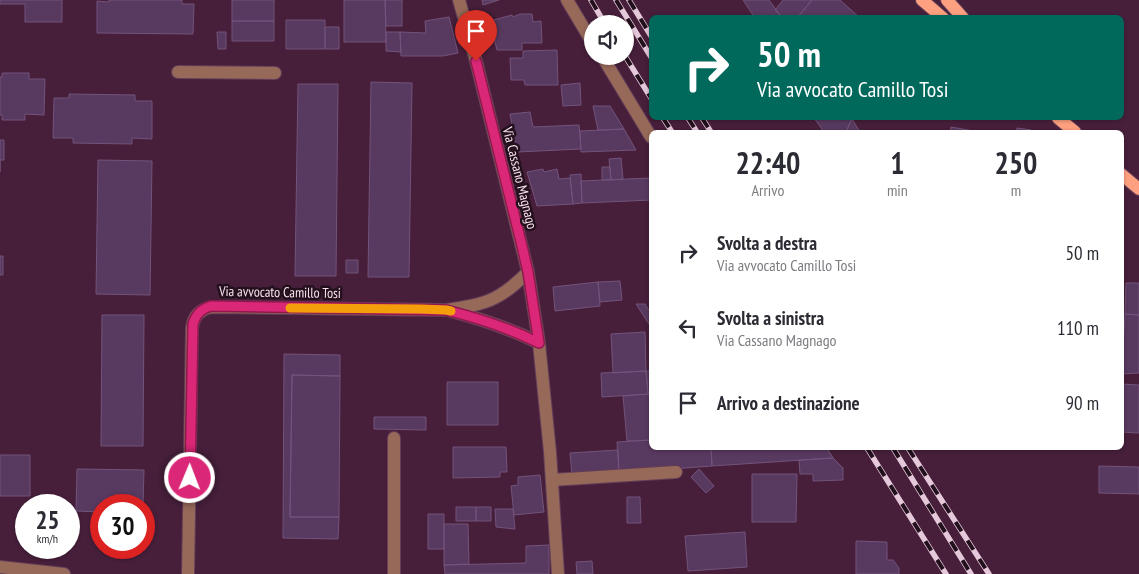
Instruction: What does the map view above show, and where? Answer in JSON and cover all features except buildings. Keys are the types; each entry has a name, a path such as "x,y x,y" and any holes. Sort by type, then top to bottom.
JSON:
{"main road":[{"path":"947,0 960,15"},
{"path":"924,1 940,15"},
{"path":"1060,120 1073,130"},
{"path":"1124,177 1139,190"}],"street":[{"name":"Via Cassano Magnago","path":"459,0 528,272 539,343 552,480 558,574"},
{"path":"567,0 584,29"},
{"path":"607,65 649,134"},
{"path":"178,72 275,73"},
{"name":"Via avvocato Camillo Tosi","path":"188,574 192,329 195,318 200,311 211,306 446,310 478,304 499,296 528,272"},
{"name":"Via avvocato Camillo Tosi","path":"446,310 497,325 539,343"},
{"path":"394,438 394,574"},
{"path":"552,480 676,472"},
{"path":"0,567 64,574"}],"railway":[{"path":"591,0 600,15"},
{"path":"616,0 649,54"},
{"path":"629,0 649,33"},
{"path":"631,65 649,95"},
{"path":"664,120 671,130"},
{"path":"689,120 696,130"},
{"path":"703,120 710,130"},
{"path":"868,450 946,574"},
{"path":"894,450 971,574"},
{"path":"909,450 989,574"}],"slow traffic":[{"path":"290,308 451,311"}],"route":[{"path":"190,478 193,324 197,314 205,308 211,306 446,310 481,319 539,343 528,272 476,61"}]}
